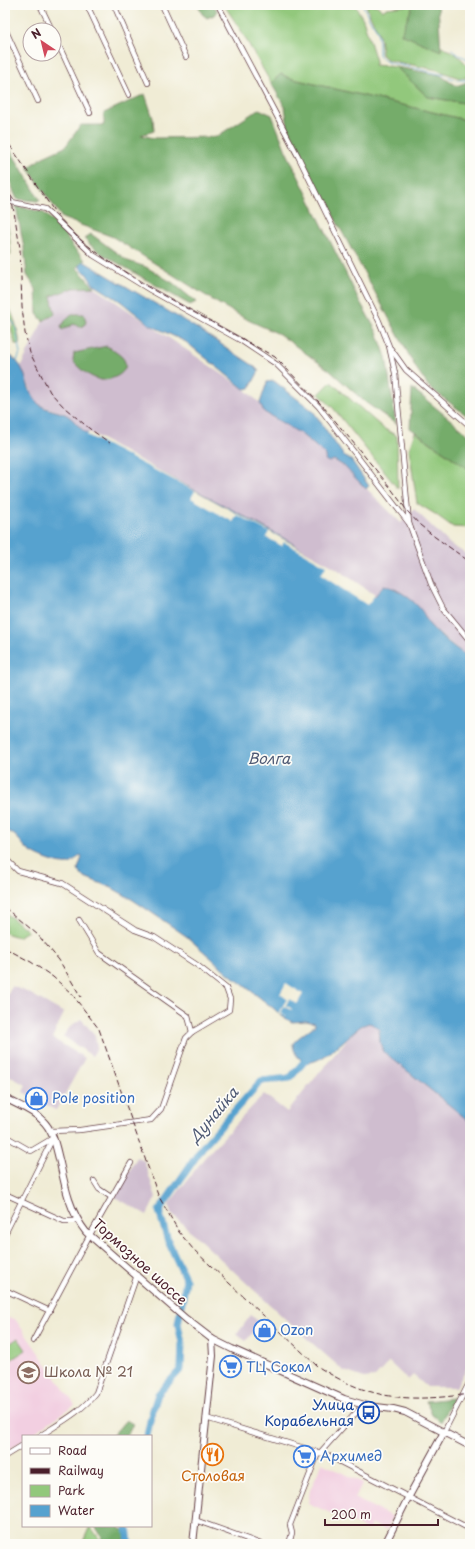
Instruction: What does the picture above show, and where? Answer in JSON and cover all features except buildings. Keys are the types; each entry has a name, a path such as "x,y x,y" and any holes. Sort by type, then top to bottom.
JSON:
{"street":[{"path":"40,5 48,22"},
{"path":"87,5 130,95"},
{"path":"114,5 148,83"},
{"path":"162,5 186,57"},
{"path":"218,5 298,156 379,321 389,346 395,373 409,523 431,584 444,608 470,641"},
{"path":"5,29 38,102"},
{"path":"62,52 90,113"},
{"path":"5,192 12,202 46,209 93,255 150,290 240,340 276,364 319,407 409,523"},
{"path":"389,346 406,370 470,426"},
{"path":"5,858 18,872 62,883 136,930 154,937 197,965 226,988 230,999 229,1010 192,1032 186,1038 161,1110 150,1120 80,1130 50,1131"},
{"path":"79,920 99,953 188,1016 192,1032"},
{"name":"Тормозное шоссе","path":"5,1098 42,1119 50,1131 77,1219 90,1236 137,1275 186,1319 212,1338 232,1349 326,1392 362,1405 400,1410 470,1446"},
{"path":"5,1136 31,1151 53,1138"},
{"path":"5,1234 53,1138"},
{"path":"33,1341 131,1163"},
{"path":"94,1181 99,1189 111,1197"},
{"path":"5,1194 64,1221 73,1221 77,1219"},
{"path":"42,1435 73,1415 88,1403 96,1393 137,1275"},
{"path":"5,1290 50,1311"},
{"path":"193,1544 213,1356 212,1338"},
{"path":"385,1544 470,1381"},
{"path":"289,1544 292,1533 290,1525 317,1456 362,1405"},
{"path":"206,1418 320,1452 470,1529"},
{"path":"5,1456 22,1446"},
{"path":"195,1520 261,1544"}],"shaded area":[{"path":"94,287 244,389 326,455 325,460 334,460 344,466 401,523 414,509 451,545 470,556 470,658 429,625 421,610 411,600 392,587 384,585 375,596 238,513 85,432 64,413 39,405 35,400 21,366 43,321 55,314 51,296 74,288"},
{"path":"12,986 29,993 64,1013 52,1038 85,1058 56,1110 23,1092 26,1085 5,1074 5,999"},
{"path":"81,1019 95,1035 97,1048 92,1056 63,1036 71,1026"},
{"path":"369,1023 379,1029 380,1042 384,1052 470,1122 470,1362 456,1387 427,1387 413,1375 408,1380 389,1362 375,1377 364,1378 344,1371 297,1330 171,1213 169,1204 205,1157 264,1094 287,1112 354,1031"},
{"path":"137,1157 144,1161 156,1197 147,1215 115,1197"},
{"path":"251,1315 260,1323 246,1341 237,1334"},
{"name":"Школа № 21","path":"9,1318 15,1319 75,1405 30,1435 22,1435 22,1441 5,1452 5,1324"},
{"path":"322,1463 363,1483 354,1498 393,1517 386,1530 372,1524 369,1530 308,1503 310,1490"}],"green space":[{"path":"198,5 214,5 217,11 214,15 207,18 202,14"},
{"path":"224,5 355,5 363,19 376,61 374,65 396,67 428,97 470,104 470,121 289,78 281,74 271,83 240,29"},
{"path":"366,5 377,5 382,11 387,8 413,5 401,34 441,50 440,45 456,54 467,66 470,78 459,78 437,70 388,60 381,54 379,34"},
{"path":"413,5 438,5 441,51 401,34"},
{"path":"396,67 440,75 456,86 470,81 470,104 428,97"},
{"path":"281,74 289,78 470,121 470,418 429,387 416,368 289,134 285,107 271,83"},
{"path":"145,94 153,118 154,131 141,135 154,138 216,137 259,109 272,115 286,151 359,300 377,332 386,357 396,424 365,402 329,370 279,334 250,321 219,304 113,237 62,218 28,168 43,157 65,147 81,125 104,125 104,113"},
{"path":"5,141 40,200 17,199 11,185"},
{"path":"16,206 43,212 63,231 72,246 85,260 77,268 94,287 74,288 51,296 55,314 43,321 37,314 36,289 27,275 24,248"},
{"path":"5,212 11,255 6,258 5,281"},
{"path":"91,234 128,261 146,267 173,283 196,302 190,305 102,254 89,244 85,238"},
{"path":"5,300 15,321 20,344 15,344 12,331 12,320 5,319"},
{"path":"74,314 84,314 86,322 84,326 79,327 74,324 62,330 61,327 67,318"},
{"path":"107,346 122,357 125,362 124,371 116,377 106,380 97,379 78,367 73,361 74,353"},
{"path":"331,382 383,428 397,436 398,489 334,409 319,394"},
{"path":"412,388 470,436 470,470 410,428"},
{"path":"415,432 470,470 470,528 453,527 417,503 409,449"},
{"path":"5,913 28,931 18,937 5,933"},
{"path":"18,1338 26,1350 6,1363 5,1347"},
{"path":"453,1398 441,1422 432,1415 426,1401"},
{"path":"126,1420 133,1424 128,1435 113,1435"},
{"path":"91,1527 100,1540 98,1544 82,1544"},
{"path":"96,1527 119,1527 120,1529 125,1530 126,1535 125,1539 122,1541 109,1544 100,1544 102,1537"}],"water":[{"path":"83,261 195,327 254,366 259,371 250,388 244,389 186,342 150,325 120,301 93,284 86,273 80,268"},
{"name":"Волга","path":"5,352 18,363 25,375 32,394 36,401 42,406 67,415 85,432 290,542 375,596 384,585 399,591 418,607 429,624 437,632 454,647 470,658 470,1122 384,1052 380,1042 379,1029 369,1023 361,1026 322,1058 313,1062 305,1062 296,1055 293,1043 315,1025 315,1023 306,1021 292,1022 283,1017 228,973 186,936 133,900 112,888 82,876 78,869 82,857 81,855 69,864 54,862 31,852 15,836 5,830"},
{"path":"274,381 313,411 344,456 352,461 369,486 366,489 344,466 334,460 329,462 325,460 326,455 301,434 264,412 260,403 267,382"}],"pier":[{"path":"89,432 334,567 375,595 367,605 321,575 326,566 284,542 282,546 266,537 269,532 237,515 233,522 191,498 195,491 87,435"},
{"path":"286,983 303,994 297,1004 289,999 286,1005 292,1009 291,1010 285,1006 281,1012 286,1016 280,1013 278,1016 277,1015 287,999 280,994"}],"waterway":[{"path":"363,5 377,30 379,55 387,62 444,75 456,80 470,80"},
{"path":"452,49 456,54 466,58 470,62"},
{"path":"5,316 13,322 16,327 20,353 17,361"},
{"name":"Дунайка","path":"147,1435 158,1394 181,1369 182,1343 178,1324 186,1280 168,1241 159,1211 204,1145 261,1081 290,1078 309,1056"},
{"name":"Дунайка","path":"127,1527 129,1544"}],"railway":[{"path":"5,138 56,214 78,238 111,263 146,286 275,357 322,405 420,525 470,562"},
{"path":"5,170 20,248 22,307 25,333 30,353 50,392 65,408 90,429 110,443"},
{"path":"5,907 38,935 59,960 81,997"},
{"path":"5,948 31,962 53,977 71,993 99,1029 158,1195 179,1232 193,1249 317,1366 337,1378 355,1386 390,1396 428,1398 470,1394"}],"place":[{"name":"Pole position","path":"36,1098"},
{"name":"Ozon","path":"265,1330"},
{"name":"ТЦ Сокол","path":"231,1367"},
{"name":"Школа № 21","path":"29,1372"},
{"name":"Улица Корабельная","path":"369,1413"},
{"name":"Столовая","path":"213,1454"},
{"name":"Архимед","path":"304,1456"}]}
